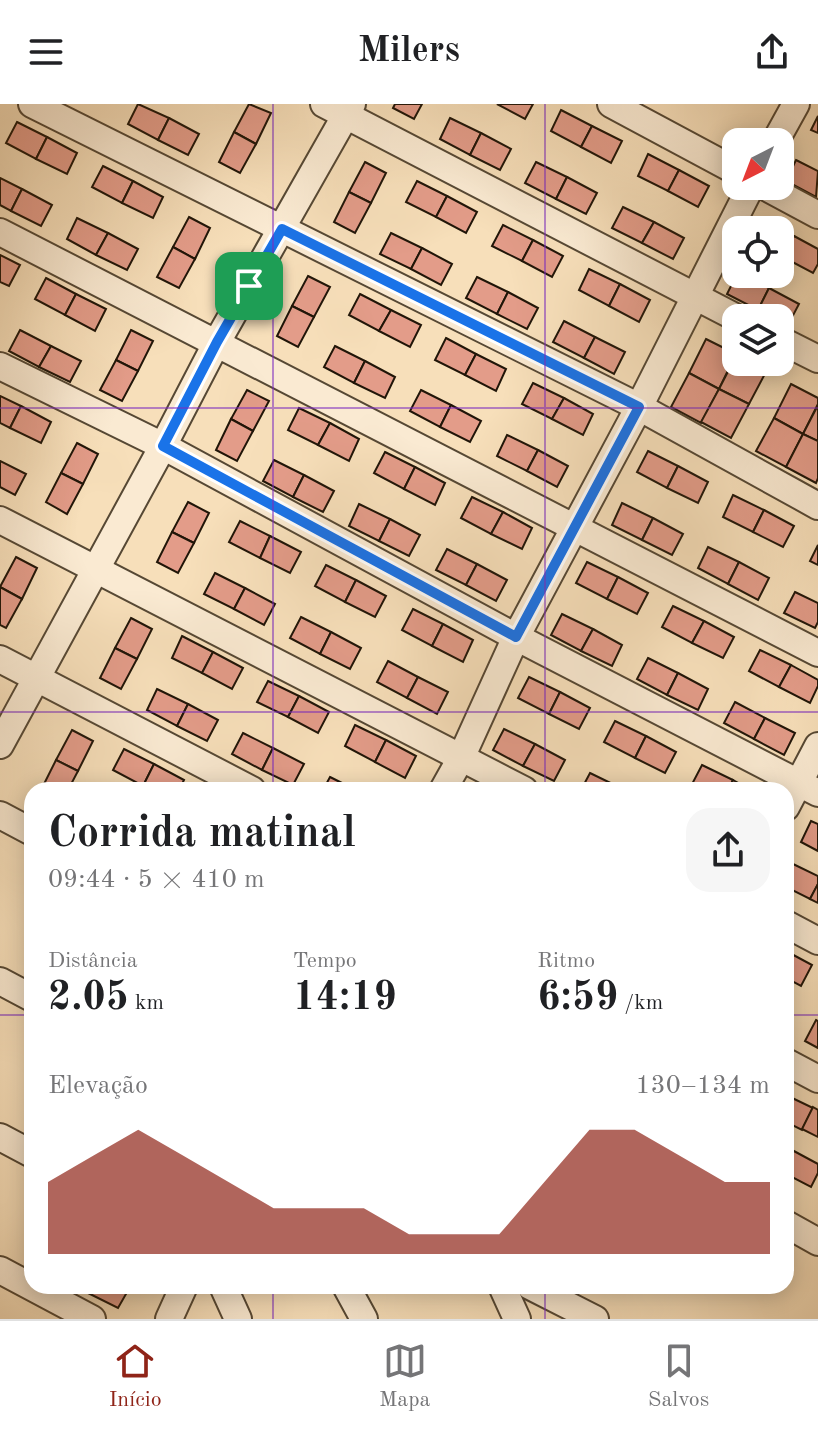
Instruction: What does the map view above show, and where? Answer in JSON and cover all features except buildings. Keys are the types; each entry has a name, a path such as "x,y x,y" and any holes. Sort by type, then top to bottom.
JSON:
{"street":[{"path":"32,104 639,407 818,506"},
{"path":"611,104 722,163"},
{"path":"783,128 796,104"},
{"path":"0,745 217,342 282,229 341,108 722,310"},
{"path":"448,782 516,637 639,407 744,200"},
{"path":"790,200 818,215"},
{"path":"0,232 818,653"},
{"path":"794,347 818,359"},
{"path":"0,366 163,446 516,637 808,788 818,746"},
{"path":"0,520 508,782"},
{"path":"0,659 237,782"},
{"path":"0,815 24,828"},
{"path":"794,928 818,941"},
{"path":"0,981 24,994"},
{"path":"794,1066 818,1079"},
{"path":"0,1137 24,1150"},
{"path":"794,1228 818,1242"},
{"path":"0,1270 24,1283"},
{"path":"45,1294 92,1319"},
{"path":"169,1319 180,1294"},
{"path":"227,1294 238,1319"},
{"path":"350,1294 364,1319"},
{"path":"506,1294 517,1319"},
{"path":"546,1294 595,1319"}],"route":[{"path":"282,229 639,407 516,637 163,446 249,286 282,229"}]}
